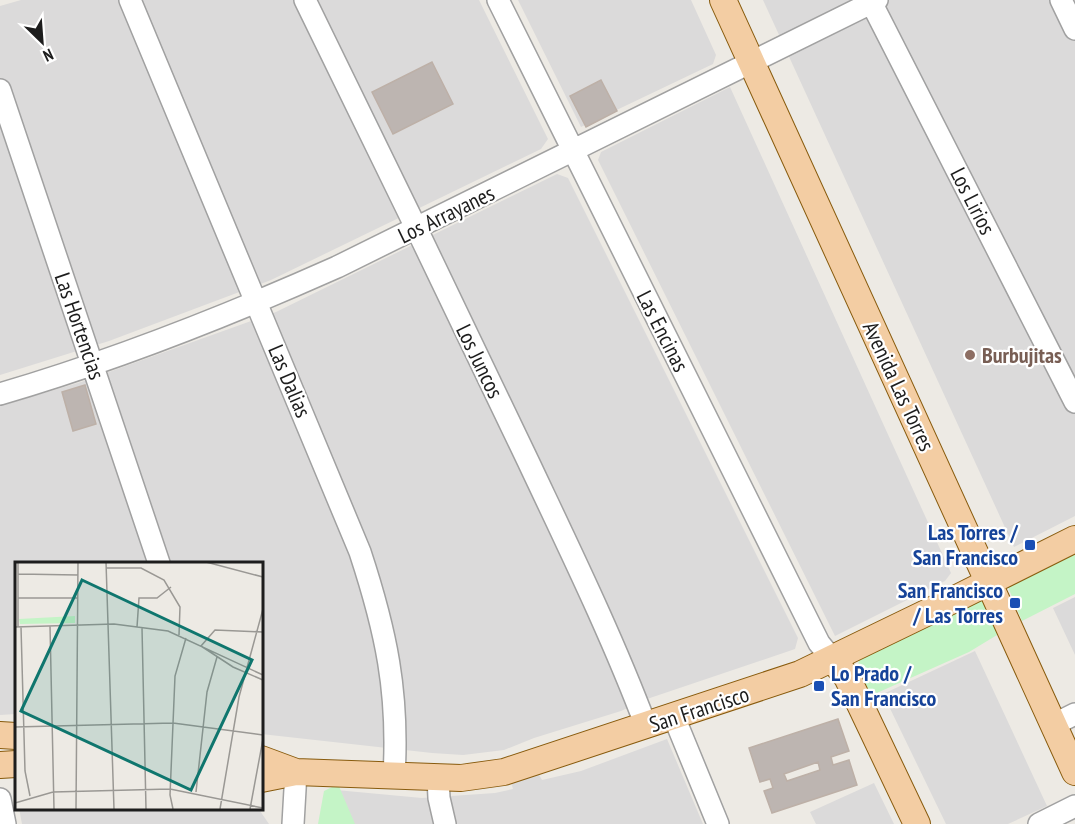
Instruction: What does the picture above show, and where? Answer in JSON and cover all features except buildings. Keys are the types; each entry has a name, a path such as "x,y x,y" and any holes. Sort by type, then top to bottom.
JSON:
{"main road":[{"name":"Avenida Las Torres","path":"723,0 989,583 1064,719 1075,772"},
{"name":"San Francisco","path":"262,759 297,771 438,778 461,778 504,772 779,682 832,659 1075,539"},
{"path":"832,659 847,677 917,824"},
{"path":"0,735 15,736"},
{"path":"0,765 15,764"},
{"name":"San Francisco","path":"262,779 297,771"}],"street":[{"name":"Las Dalias","path":"130,0 346,514 373,590 393,680 396,724 394,776"},
{"name":"Los Juncos","path":"305,0 551,510 628,679 646,726"},
{"name":"Las Encinas","path":"498,0 819,643 832,659"},
{"path":"1061,0 1075,29"},
{"name":"Los Arrayanes","path":"0,394 93,365 181,333 337,267 873,1"},
{"name":"Los Lirios","path":"873,1 1075,402"},
{"name":"Las Hortencias","path":"0,90 159,562"},
{"path":"674,717 717,824"},
{"path":"293,824 297,771"},
{"path":"438,778 439,798 445,824"},
{"path":"0,799 5,824"},
{"path":"1039,824 1075,806"}],"shaded area":[{"path":"21,0 479,0 548,139 541,149 271,280 109,341 0,375 0,6"},
{"path":"518,0 691,0 716,55 713,64 581,127"},
{"path":"763,0 1075,0 1075,516 1014,547"},
{"path":"730,87 951,573 945,581 835,636 598,160 601,152"},
{"path":"557,174 568,178 798,638 795,649 504,750 463,755 432,753 262,734 262,562 15,562 15,714 0,715 0,406 81,382 276,312"},
{"path":"1075,597 1075,655 1053,608"},
{"path":"975,651 1047,806 1008,824 946,824 883,694"},
{"path":"667,739 703,824 348,824 336,790 422,798 495,793 513,789 511,782 538,773 542,780 581,771"},
{"path":"874,783 894,824 816,824 810,812"},
{"path":"19,809 259,809 269,824 22,824"}],"green space":[{"path":"1075,551 1075,594 1022,621 1008,587"},
{"path":"973,599 985,600 1002,632 969,652 870,696 857,669 860,656"},
{"path":"338,784 355,824 318,824 324,791"}],"place":[{"name":"Burbujitas","path":"970,355"},
{"name":"Las Torres / San Francisco","path":"1030,545"},
{"name":"San Francisco / Las Torres","path":"1015,603"},
{"name":"Lo Prado / San Francisco","path":"819,686"}]}
